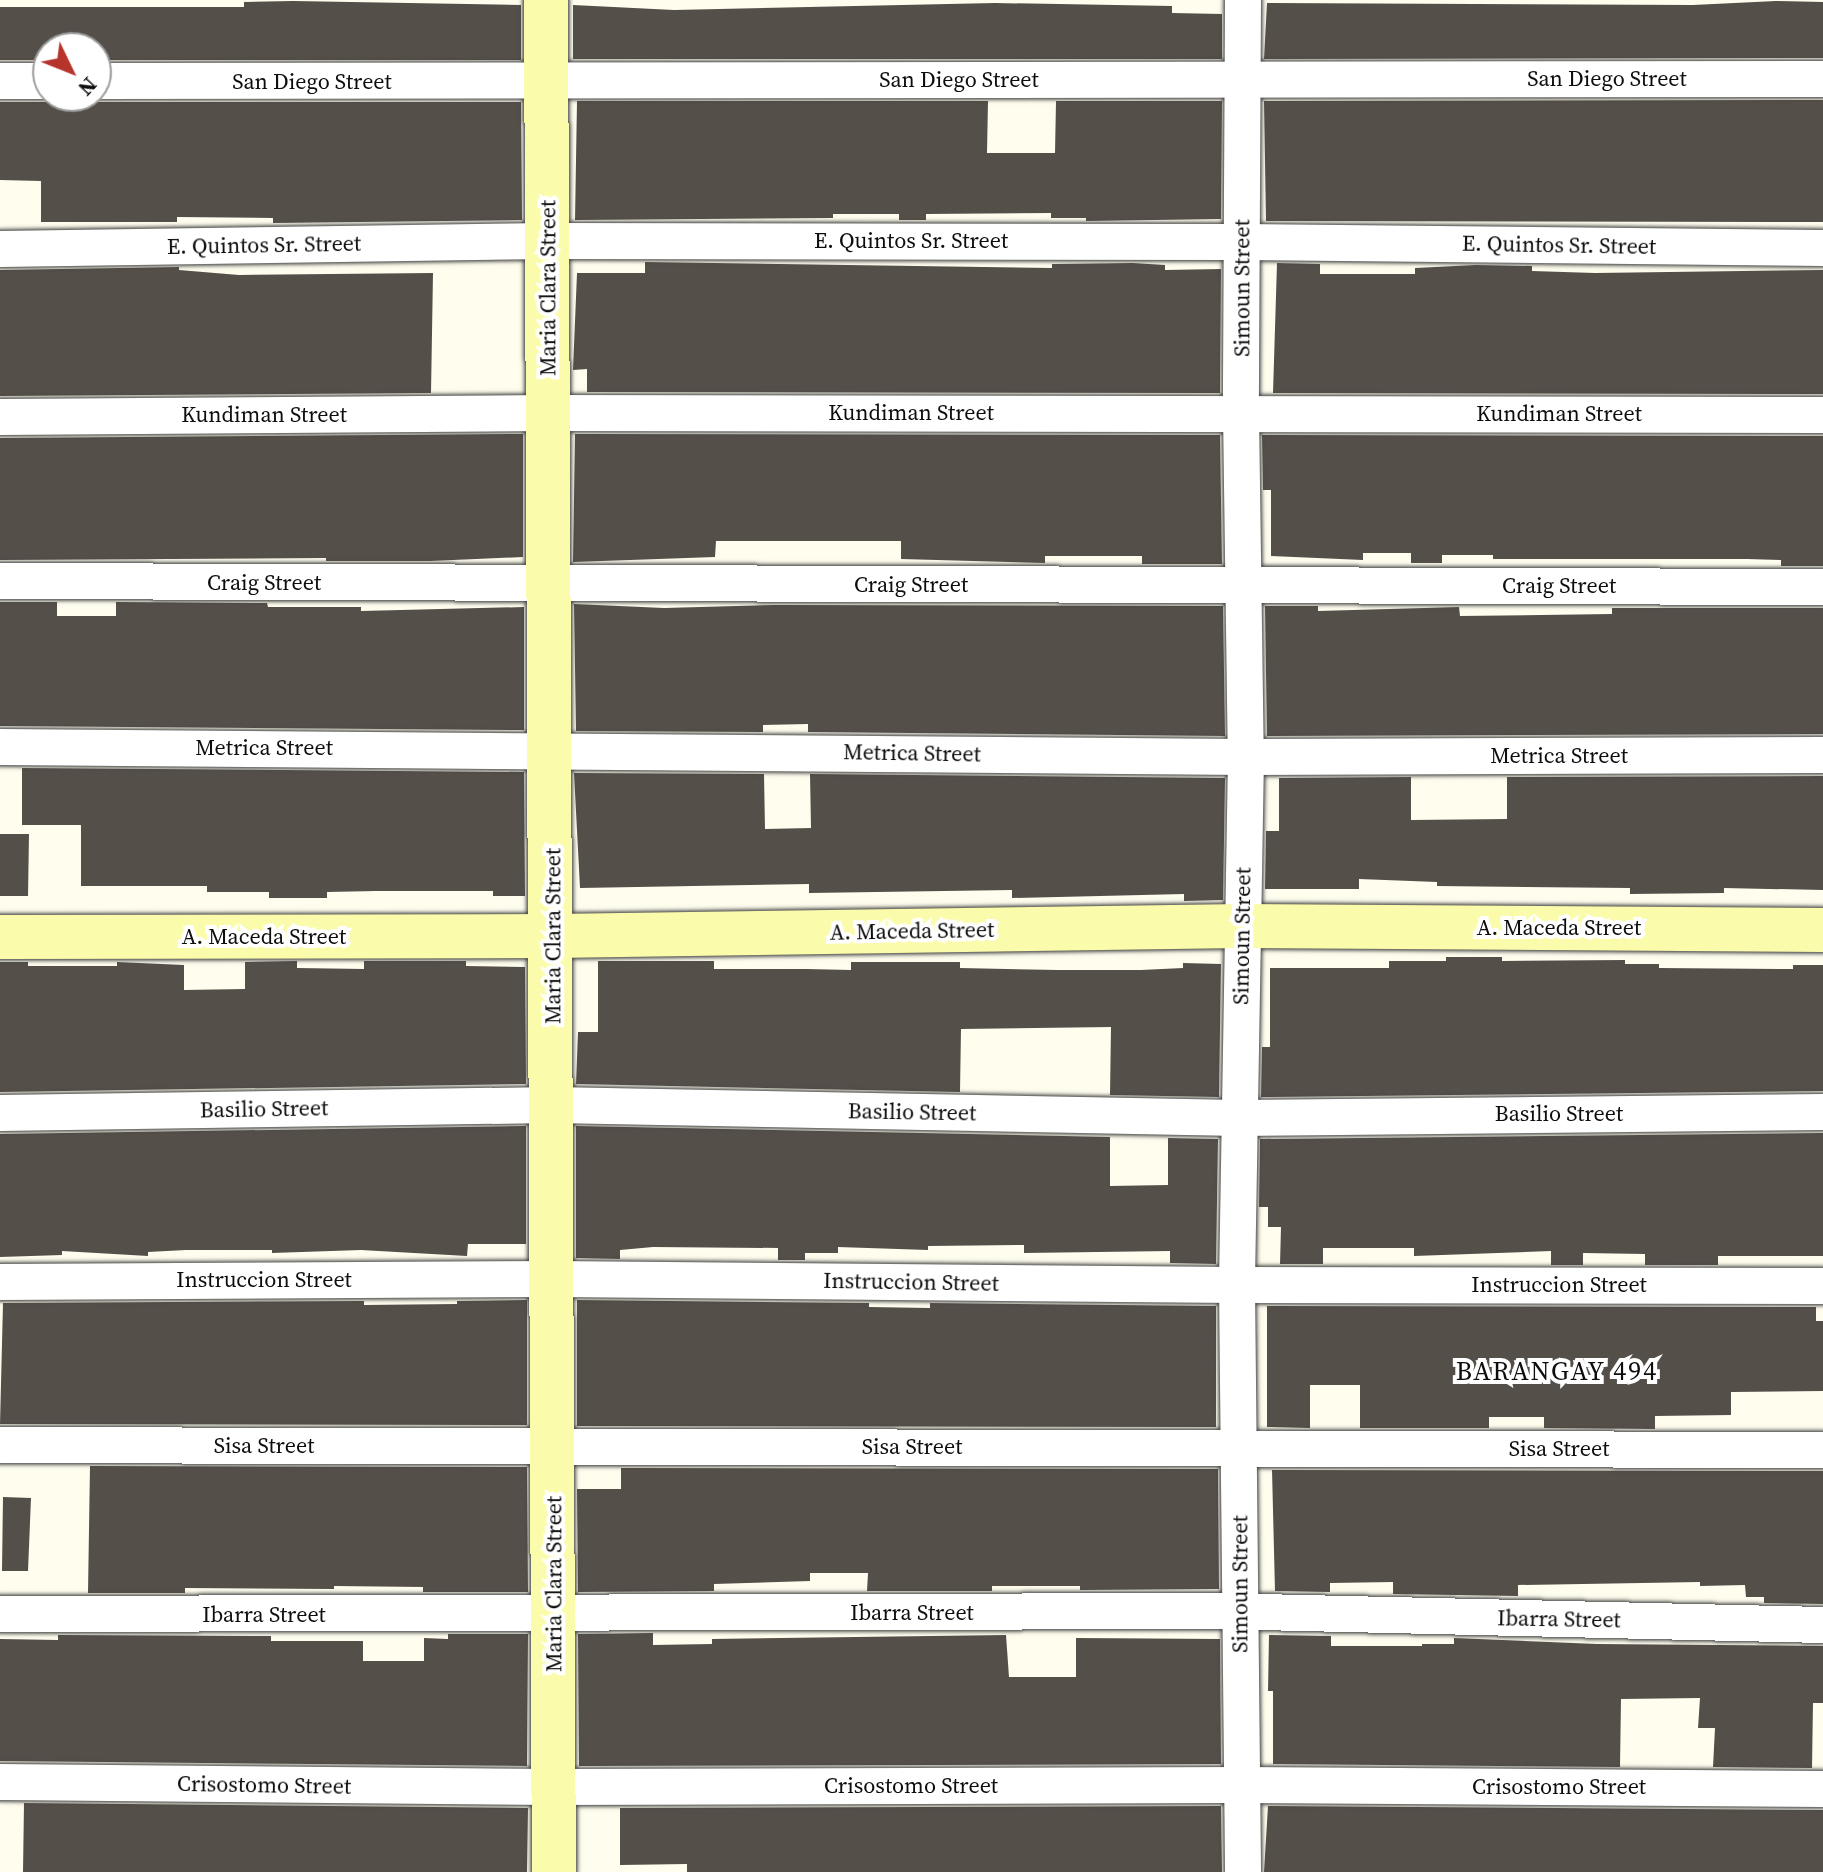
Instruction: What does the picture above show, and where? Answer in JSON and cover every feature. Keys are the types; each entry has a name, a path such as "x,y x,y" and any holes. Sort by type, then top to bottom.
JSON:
{"street":[{"name":"Maria Clara Street","path":"546,0 553,936 554,1872"},
{"name":"Simoun Street","path":"1243,0 1241,413 1246,586 1246,757 1237,1285 1243,1872"},
{"name":"San Diego Street","path":"112,81 1823,79"},
{"path":"0,81 32,81"},
{"name":"E. Quintos Sr. Street","path":"0,249 548,241 1242,242 1823,248"},
{"name":"Kundiman Street","path":"0,417 549,413 1823,415"},
{"name":"Craig Street","path":"0,581 1823,587"},
{"name":"Metrica Street","path":"0,747 552,749 1246,757 1823,755"},
{"name":"A. Maceda Street","path":"0,937 553,936 1242,926 1823,930"},
{"name":"Basilio Street","path":"0,1113 553,1105 1239,1118 1823,1112"},
{"name":"Instruccion Street","path":"0,1282 553,1279 1823,1286"},
{"name":"Sisa Street","path":"0,1445 1823,1450"},
{"name":"Ibarra Street","path":"0,1614 1240,1612 1823,1625"},
{"name":"Crisostomo Street","path":"0,1782 554,1787 1242,1785 1823,1789"}],"building":[{"path":"244,2 521,5 521,60 112,60 112,32 32,32 32,60 0,60 0,7 244,7"},
{"path":"1823,2 1823,58 1264,59 1267,3 1693,5"},
{"path":"995,3 1172,6 1172,13 1222,14 1222,59 573,59 573,5 674,10"},
{"path":"1823,100 1823,222 1266,221 1264,101"},
{"path":"577,101 988,101 987,153 1055,153 1056,101 1222,101 1221,219 1086,221 1086,218 1051,218 1051,213 926,214 926,220 899,220 899,214 833,214 833,218 575,220"},
{"path":"0,102 32,102 32,112 112,112 112,102 521,102 522,220 273,223 273,218 177,217 177,222 41,222 41,181 0,180"},
{"path":"645,262 1052,268 1052,264 1133,263 1165,265 1165,270 1221,269 1220,393 587,392 587,369 573,370 577,273 645,273"},
{"path":"1277,263 1320,264 1320,274 1415,274 1415,268 1476,265 1532,266 1532,271 1595,273 1823,270 1823,394 1273,393"},
{"path":"179,267 179,270 239,275 433,273 431,393 0,396 0,270"},
{"path":"523,434 523,557 430,561 326,561 326,558 0,560 0,438"},
{"path":"575,434 1220,435 1222,564 1142,564 1142,556 1045,556 1045,563 901,559 901,541 716,541 715,557 573,562"},
{"path":"1262,435 1823,436 1823,566 1781,566 1781,560 1747,559 1493,559 1493,555 1442,555 1442,563 1411,563 1411,553 1363,553 1363,560 1271,556 1271,490 1263,490"},
{"path":"0,602 57,602 57,616 116,616 116,602 267,603 268,607 361,607 361,611 524,607 524,730 0,726"},
{"path":"574,604 664,608 775,605 1223,606 1225,736 808,732 808,724 763,725 763,732 576,731"},
{"path":"1265,606 1318,606 1318,611 1459,607 1460,616 1612,614 1612,608 1823,608 1823,734 1267,736"},
{"path":"22,768 524,772 525,896 493,896 493,891 376,891 327,892 327,898 269,898 269,892 207,892 207,886 81,886 81,825 22,825"},
{"path":"574,773 764,774 765,829 811,828 810,774 1225,778 1223,900 1184,901 1184,894 1012,898 1012,890 809,893 809,884 580,888"},
{"path":"1823,776 1823,890 1724,888 1724,893 1630,894 1630,888 1437,886 1437,882 1359,879 1359,889 1265,889 1266,831 1279,831 1279,778 1411,777 1411,820 1507,819 1507,777"},
{"path":"0,834 29,834 28,896 0,896"},
{"path":"1446,957 1502,957 1502,961 1625,960 1625,964 1659,964 1659,968 1793,969 1793,965 1823,965 1823,1091 1261,1097 1262,1047 1270,1047 1270,968 1389,968 1389,961 1446,961"},
{"path":"297,961 297,968 364,969 364,961 466,961 466,966 525,967 526,1084 0,1092 0,962 28,962 28,966 117,966 117,962 184,965 184,990 245,989 245,962"},
{"path":"598,961 714,961 714,969 851,970 851,962 960,962 960,968 1058,970 1141,970 1183,968 1183,963 1221,964 1219,1097 1110,1095 1111,1027 961,1029 960,1092 576,1084 578,1032 598,1032"},
{"path":"526,1126 526,1244 468,1244 467,1256 361,1250 272,1253 272,1250 186,1250 148,1252 148,1256 62,1251 62,1255 0,1257 0,1134"},
{"path":"576,1126 1110,1137 1110,1186 1168,1185 1168,1138 1218,1139 1216,1264 1170,1263 1170,1251 1024,1253 1024,1245 928,1246 928,1250 838,1247 838,1253 805,1253 805,1260 778,1260 778,1248 653,1247 620,1250 620,1259 576,1258"},
{"path":"1823,1133 1823,1256 1718,1256 1718,1265 1645,1265 1645,1254 1583,1253 1583,1265 1551,1265 1551,1251 1414,1256 1414,1248 1323,1248 1323,1264 1280,1264 1281,1227 1268,1227 1268,1207 1259,1207 1260,1139"},
{"path":"527,1300 527,1425 0,1424 3,1303 364,1301 364,1305"},
{"path":"577,1300 869,1303 869,1307 930,1308 930,1303 1216,1306 1216,1427 577,1426"},
{"path":"1267,1306 1816,1307 1816,1321 1823,1321 1823,1391 1731,1392 1731,1415 1655,1416 1655,1429 1544,1428 1544,1417 1489,1417 1489,1428 1360,1428 1360,1385 1310,1385 1310,1428 1267,1427"},
{"path":"90,1466 527,1467 528,1592 423,1592 423,1587 334,1586 334,1589 185,1588 185,1593 88,1593"},
{"path":"621,1468 1218,1469 1219,1589 1080,1590 1080,1586 992,1586 992,1591 867,1591 868,1573 810,1573 810,1581 714,1584 714,1591 578,1592 577,1489 621,1489"},
{"path":"1272,1470 1823,1471 1823,1604 1764,1603 1764,1597 1746,1597 1745,1585 1700,1586 1700,1582 1518,1585 1518,1596 1393,1594 1393,1582 1330,1583 1330,1592 1275,1591"},
{"path":"3,1497 31,1498 28,1571 2,1571"},
{"path":"653,1633 653,1645 712,1644 712,1639 1006,1635 1009,1677 1076,1677 1076,1638 1220,1639 1221,1764 579,1766 578,1634"},
{"path":"448,1634 528,1634 527,1766 0,1761 0,1639 58,1640 58,1635 271,1636 271,1641 363,1641 363,1661 424,1661 424,1638 448,1639"},
{"path":"1269,1635 1331,1636 1331,1646 1454,1644 1454,1638 1597,1644 1823,1646 1823,1703 1813,1703 1812,1768 1713,1767 1715,1728 1698,1728 1700,1698 1621,1699 1620,1767 1273,1764 1273,1691 1268,1691"},
{"path":"24,1803 528,1808 527,1872 23,1872"},
{"path":"1221,1806 1222,1872 687,1872 687,1864 620,1865 620,1808"},
{"path":"1268,1806 1823,1810 1823,1872 1264,1872"}],"district":[{"name":"BARANGAY 494","path":"1557,1372"}]}
